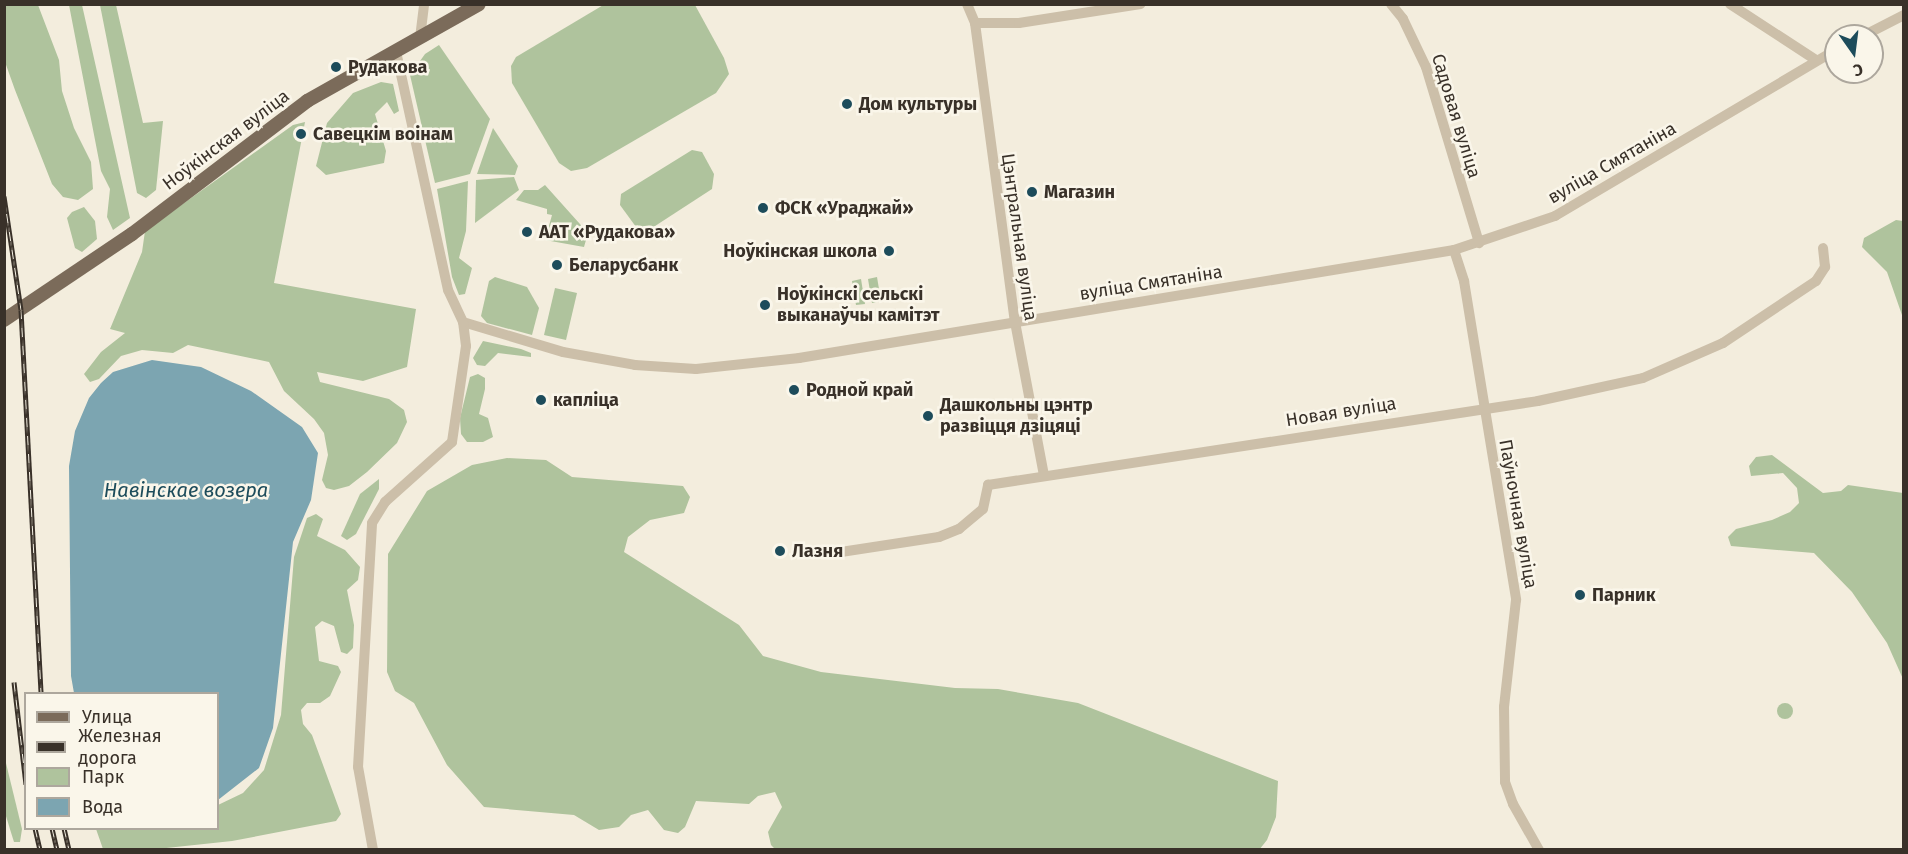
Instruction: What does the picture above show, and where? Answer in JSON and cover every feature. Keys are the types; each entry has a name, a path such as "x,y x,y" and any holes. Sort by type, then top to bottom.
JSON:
{"main road":[{"name":"Ноўкінская вуліца","path":"4,320 132,234 307,101 479,4"}],"street":[{"path":"420,38 424,4"},
{"name":"Цэнтральная вуліца","path":"967,4 975,23 1015,322 1044,475"},
{"path":"975,23 1019,22 1140,4"},
{"name":"Садовая вуліца","path":"1391,4 1403,19 1426,68 1479,243"},
{"path":"1730,4 1816,60"},
{"path":"1884,25 1904,15"},
{"path":"373,849 358,767 372,523 385,502 452,442 465,367 463,322 448,290 396,51"},
{"name":"вуліца Смятаніна","path":"463,322 563,352 635,365 696,369 800,358 1454,250 1555,216 1582,202 1824,56"},
{"name":"Новая вуліца","path":"841,552 939,537 973,521 983,509 988,484 1596,390 1643,378 1723,343 1816,280 1825,267 1823,248"},
{"name":"Паўночная вуліца","path":"1454,250 1464,281 1516,600 1504,707 1505,782 1513,804 1539,849"}],"green space":[{"path":"5,4 38,5 59,60 62,91 74,128 91,162 93,189 78,200 63,197 52,184 15,90 5,62"},
{"path":"605,4 695,5 724,58 729,74 716,93 587,168 571,171 559,163 512,83 511,66 516,57"},
{"path":"69,5 82,5 130,218 113,230 107,217 110,189 101,171"},
{"path":"100,5 116,5 143,123 163,121 156,190 146,198 137,193"},
{"path":"439,45 490,119 470,174 435,183 410,75 425,54"},
{"path":"381,82 393,84 399,111 394,114 387,102 375,114 386,151 384,163 326,175 316,166 327,123 353,93"},
{"path":"305,122 274,283 416,309 407,367 363,381 317,372 320,382 389,399 404,410 407,422 397,443 367,472 349,486 334,490 326,488 322,480 328,455 324,433 314,419 284,391 269,362 188,345 173,353 142,350 121,356 99,379 90,382 84,374 101,352 125,333 110,329 142,252 145,231 293,125"},
{"path":"493,128 518,166 515,175 477,174"},
{"path":"692,150 702,152 714,174 712,189 652,228 639,231 620,205 621,194"},
{"path":"514,177 519,190 475,223 476,180"},
{"path":"468,181 466,231 459,258 472,268 465,294 459,295 452,277 437,189"},
{"path":"545,185 588,233 584,247 545,240 552,215 547,214 547,209 516,200 524,190 538,190"},
{"path":"84,207 95,221 97,239 82,252 75,248 67,218 72,212"},
{"path":"1896,220 1903,221 1903,318 1887,272 1862,247 1864,238"},
{"path":"495,277 527,287 539,308 532,335 487,323 481,316 489,281"},
{"path":"877,277 881,301 872,303 868,279"},
{"path":"861,279 865,304 856,305 852,281"},
{"path":"555,288 577,293 566,340 544,335"},
{"path":"483,341 521,349 531,353 531,357 498,353 485,366 477,365 473,358"},
{"path":"478,374 485,378 485,389 479,414 488,418 493,437 483,442 467,442 461,434 460,418 470,377"},
{"path":"1772,455 1823,493 1841,491 1848,485 1903,493 1903,679 1887,643 1852,592 1814,553 1731,546 1728,537 1736,529 1772,520 1790,512 1799,503 1797,488 1783,473 1751,476 1749,466 1756,457"},
{"path":"507,458 546,460 572,477 683,486 690,497 684,513 650,520 628,537 624,552 739,625 763,656 821,672 955,688 998,689 1078,703 1278,781 1276,817 1267,840 1259,850 776,850 771,845 768,832 782,807 775,792 758,796 749,804 696,801 685,827 678,833 664,830 648,810 631,815 619,827 599,830 574,815 484,807 447,765 414,703 395,691 387,672 388,554 427,491 472,465"},
{"path":"379,479 379,489 356,534 347,540 341,536 360,494"},
{"path":"316,514 323,519 317,536 345,550 360,567 358,580 347,590 354,625 353,648 347,654 341,652 334,626 322,621 315,627 319,661 338,666 341,672 330,696 320,703 307,703 301,710 303,724 312,735 341,814 336,821 232,841 157,849 103,849 96,830 219,830 219,805 243,793 264,770 281,715 294,557 307,518"},
{"path":"1782,703 1788,703 1793,711 1791,717 1782,719 1777,714 1777,708"},
{"path":"5,759 22,829 20,842 14,842 5,813"}],"water":[{"name":"Навінскае возера","path":"152,360 201,367 251,391 302,427 318,453 311,500 293,542 273,728 259,768 219,799 219,692 74,692 71,676 69,466 75,431 89,398 113,372"}],"railway":[{"path":"4,196 21,310 41,692"},
{"path":"14,682 24,767"},
{"path":"35,830 40,850"},
{"path":"52,830 57,850"},
{"path":"64,830 69,850"}],"place":[{"name":"Рудакова","path":"336,67"},
{"name":"Дом культуры","path":"847,104"},
{"name":"Савецкім воінам","path":"301,134"},
{"name":"Магазин","path":"1032,192"},
{"name":"ФСК «Ураджай»","path":"763,208"},
{"name":"ААТ «Рудакова»","path":"527,232"},
{"name":"Ноўкінская школа","path":"889,251"},
{"name":"Беларусбанк","path":"557,265"},
{"name":"Ноўкінскі сельскі выканаўчы камітэт","path":"765,305"},
{"name":"Родной край","path":"794,390"},
{"name":"капліца","path":"541,400"},
{"name":"Дашкольны цэнтр развіцця дзіцяці","path":"928,416"},
{"name":"Лазня","path":"780,551"},
{"name":"Парник","path":"1580,595"}]}
